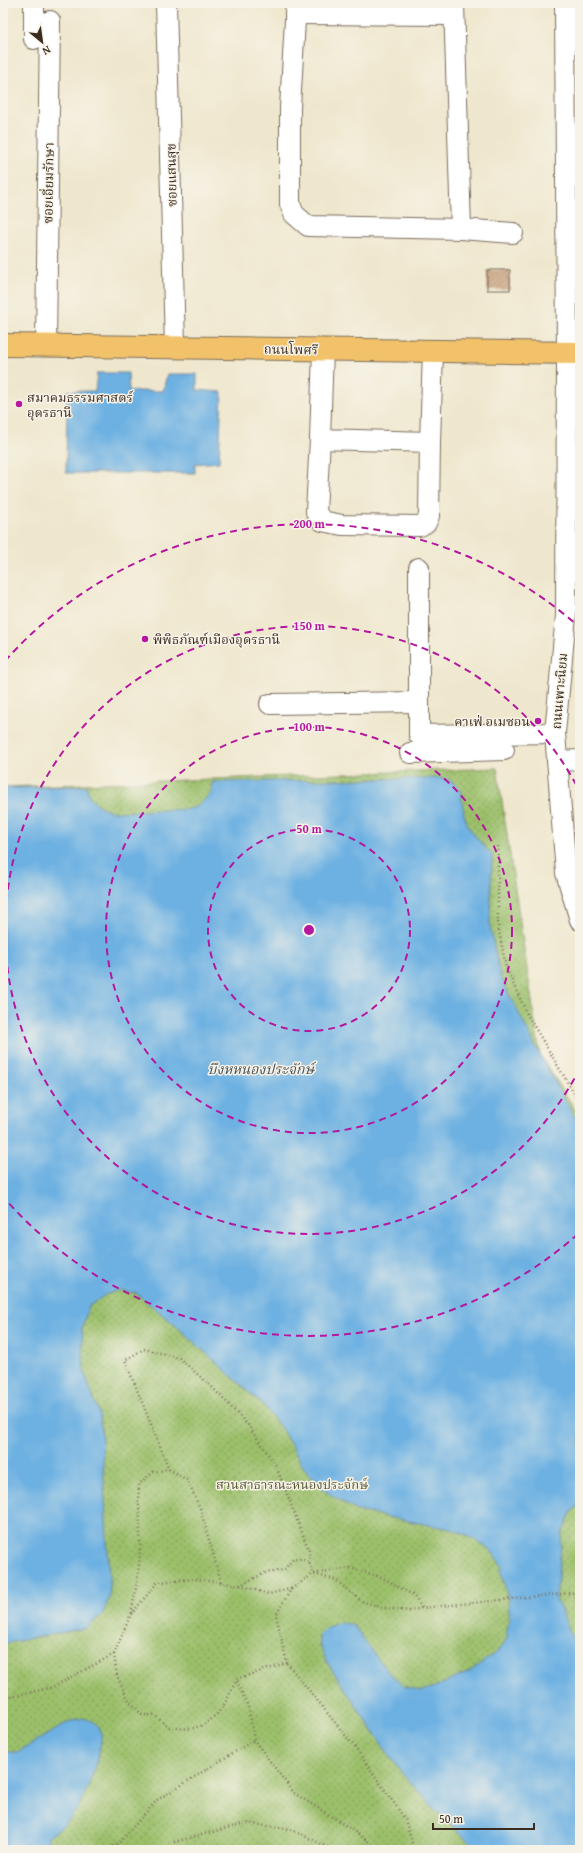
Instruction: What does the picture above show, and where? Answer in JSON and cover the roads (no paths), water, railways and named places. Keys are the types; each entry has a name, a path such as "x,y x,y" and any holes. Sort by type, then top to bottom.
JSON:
{"main road":[{"name":"ถนนโพศรี","path":"3,345 574,353"}],"street":[{"path":"34,3 34,39"},
{"name":"ซอยแสนสุข","path":"166,3 176,347"},
{"name":"ถนนเพาะนิยม","path":"565,3 573,67 573,431 566,615 555,733 566,873 575,886 580,920"},
{"path":"461,228 454,9 295,9 290,108 290,204 294,214 308,226 461,228 513,233"},
{"name":"ซอยเอี่ยมรักษา","path":"46,346 50,21"},
{"path":"323,349 316,512 322,521 342,525 420,526 426,523 429,516 433,351"},
{"path":"320,439 430,442"},
{"path":"419,568 419,735 555,733"},
{"path":"270,704 419,702"},
{"path":"410,753 499,756"},
{"path":"557,761 580,760"}],"water":[{"path":"97,373 128,373 129,391 163,391 167,374 197,374 197,390 222,392 219,462 195,464 195,473 66,473 67,391 95,391"},
{"name":"บึงหหนองประจักษ์","path":"441,778 450,781 459,789 464,815 469,827 492,855 490,926 500,976 540,1055 580,1126 580,1505 571,1512 562,1534 556,1598 576,1647 580,1649 580,1850 478,1850 433,1808 399,1770 327,1662 320,1647 319,1635 327,1627 341,1622 354,1626 388,1672 403,1686 421,1691 435,1687 469,1672 498,1651 508,1635 506,1635 509,1609 500,1569 503,1568 493,1553 476,1540 455,1530 357,1511 325,1491 304,1468 281,1428 263,1405 175,1325 136,1293 119,1290 105,1295 89,1306 82,1328 84,1371 100,1417 110,1597 102,1615 86,1628 3,1644 3,788 87,786 90,796 96,804 115,812 189,809 198,806 211,793 212,782"},
{"path":"83,1718 98,1726 101,1732 101,1739 100,1749 93,1773 80,1805 59,1829 47,1838 49,1841 35,1850 3,1850 3,1752 17,1752 71,1721"}],"place":[{"name":"สมาคมธรรมศาสตร์ อุดรธานี","path":"19,404"},
{"name":"พิพิธภัณฑ์เมืองอุดรธานี","path":"145,639"},
{"name":"คาเฟ่ อเมซอน","path":"538,721"}],"park label":[{"name":"สวนสาธารณะหนองประจักษ์","path":"292,1484"}]}
